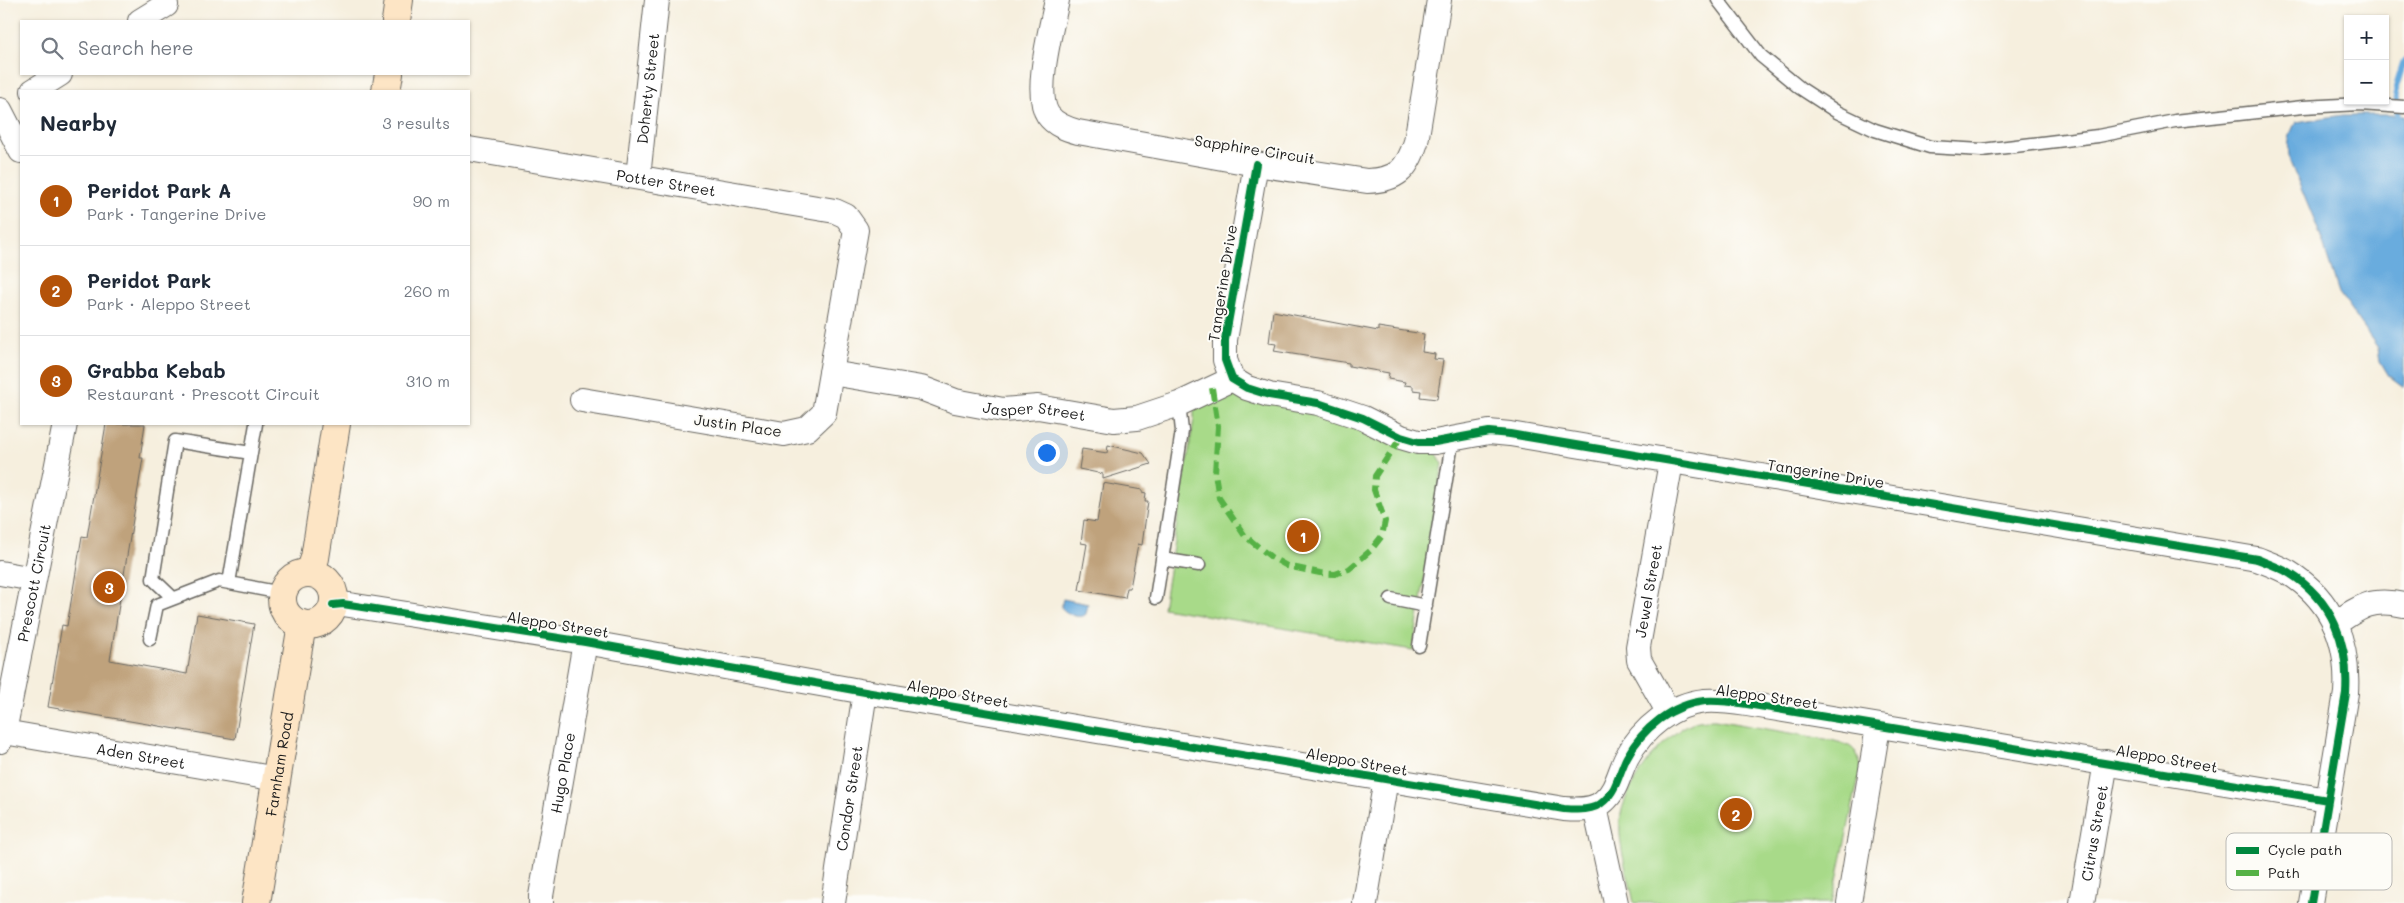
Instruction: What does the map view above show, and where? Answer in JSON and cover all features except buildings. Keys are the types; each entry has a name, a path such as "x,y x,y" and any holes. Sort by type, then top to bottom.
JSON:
{"street":[{"path":"396,20 399,0"},
{"name":"Doherty Street","path":"638,177 657,0"},
{"name":"Sapphire Circuit","path":"1057,0 1043,96 1048,115 1060,126 1078,132 1256,164 1367,181 1384,181 1399,173 1411,159 1416,142 1439,0"},
{"path":"142,20 166,5"},
{"path":"35,90 58,75"},
{"path":"386,90 389,75"},
{"path":"20,100 1,111 20,149"},
{"name":"Potter Street","path":"470,149 835,211 846,216 856,230"},
{"name":"Tangerine Drive","path":"1256,164 1225,340 1224,360 1232,379 1247,388 1268,395 1318,403 1355,415 1400,437 1418,442 1435,442 1453,437 1489,432 1510,434 2257,559 2289,574 2316,595 2335,624 2345,652 2347,672 2346,693 2323,833"},
{"name":"Justin Place","path":"582,400 784,434 807,429 824,413 856,230"},
{"name":"Jasper Street","path":"831,373 921,388 956,401 1002,410 1038,407 1114,420 1137,418 1179,404 1232,379"},
{"name":"Prescott Circuit","path":"2,737 65,425"},
{"path":"310,573 315,558 336,425"},
{"name":"Jewel Street","path":"1669,713 1639,660 1638,647 1671,462"},
{"path":"0,573 33,579"},
{"path":"310,573 323,578 329,584 332,590 333,605 325,619 318,623 302,624 288,616 281,601 282,593 290,580 302,574 310,573"},
{"path":"2335,624 2362,606 2380,602 2404,606"},
{"name":"Aleppo Street","path":"333,605 343,604 585,642 865,692 1564,809 1575,810 1594,807 1603,803 1610,795 1634,745 1655,722 1687,704 1705,701 1727,702 2106,762 2328,800"},
{"name":"Farnham Road","path":"256,903 302,624"},
{"name":"Hugo Place","path":"541,903 585,642"},
{"name":"Condor Street","path":"833,903 865,692"},
{"path":"1849,903 1878,727"},
{"name":"Aden Street","path":"2,737 277,779"},
{"name":"Citrus Street","path":"2082,903 2106,762"},
{"path":"1365,903 1386,779"},
{"path":"1594,807 1616,903"},
{"name":"Tangerine Drive","path":"2311,903 2313,890"}],"lane":[{"path":"1718,0 1761,56 1800,88 1837,112 1875,130 1930,147 1982,150 2098,136 2175,121 2247,112 2360,104 2404,107"},
{"path":"1156,598 1182,431 1179,404"},
{"path":"229,583 256,425"},
{"path":"1419,646 1453,437"},
{"path":"173,598 153,578 175,441 251,453"},
{"path":"1162,559 1199,565"},
{"path":"150,638 157,605 219,581 282,593"},
{"path":"1391,599 1426,606"}],"green space":[{"path":"1227,392 1293,407 1436,452 1443,464 1413,650 1163,608 1194,419 1194,405"},
{"path":"1715,720 1831,740 1847,745 1857,755 1861,767 1832,903 1634,903 1622,852 1620,831 1622,808 1628,793 1646,764 1669,739 1692,723"}],"water":[{"path":"2343,115 2404,115 2404,387 2389,376 2380,361 2378,348 2339,293 2319,232 2290,162 2289,141 2291,131 2296,122"},
{"path":"1063,599 1088,604 1086,614 1077,616 1066,612 1061,607"}],"waterway":[{"path":"2398,122 2396,87 2404,61"}],"marked path":[{"path":"1212,388 1218,426 1215,473 1219,498 1245,536 1271,557 1287,566 1335,574 1349,569 1371,550 1382,536 1385,521 1374,490 1375,476 1401,437"}],"cycle path":[{"path":"1256,164 1225,340 1225,360 1232,379 1247,388 1269,395 1318,403 1363,418 1401,437 1418,442 1435,442 1489,432 1510,434 2257,559 2289,573 2317,596 2327,610 2335,625 2345,657 2346,693 2323,833"},
{"path":"333,605 343,604 585,642 865,692 1574,810 1595,807 1608,797 1633,747 1659,720 1681,707 1705,701 1747,704 2328,800"},
{"path":"2311,903 2313,890"}],"place":[{"name":"Peridot Park A","path":"1303,536"},
{"name":"Grabba Kebab","path":"109,587"},
{"name":"Peridot Park","path":"1736,814"}]}
